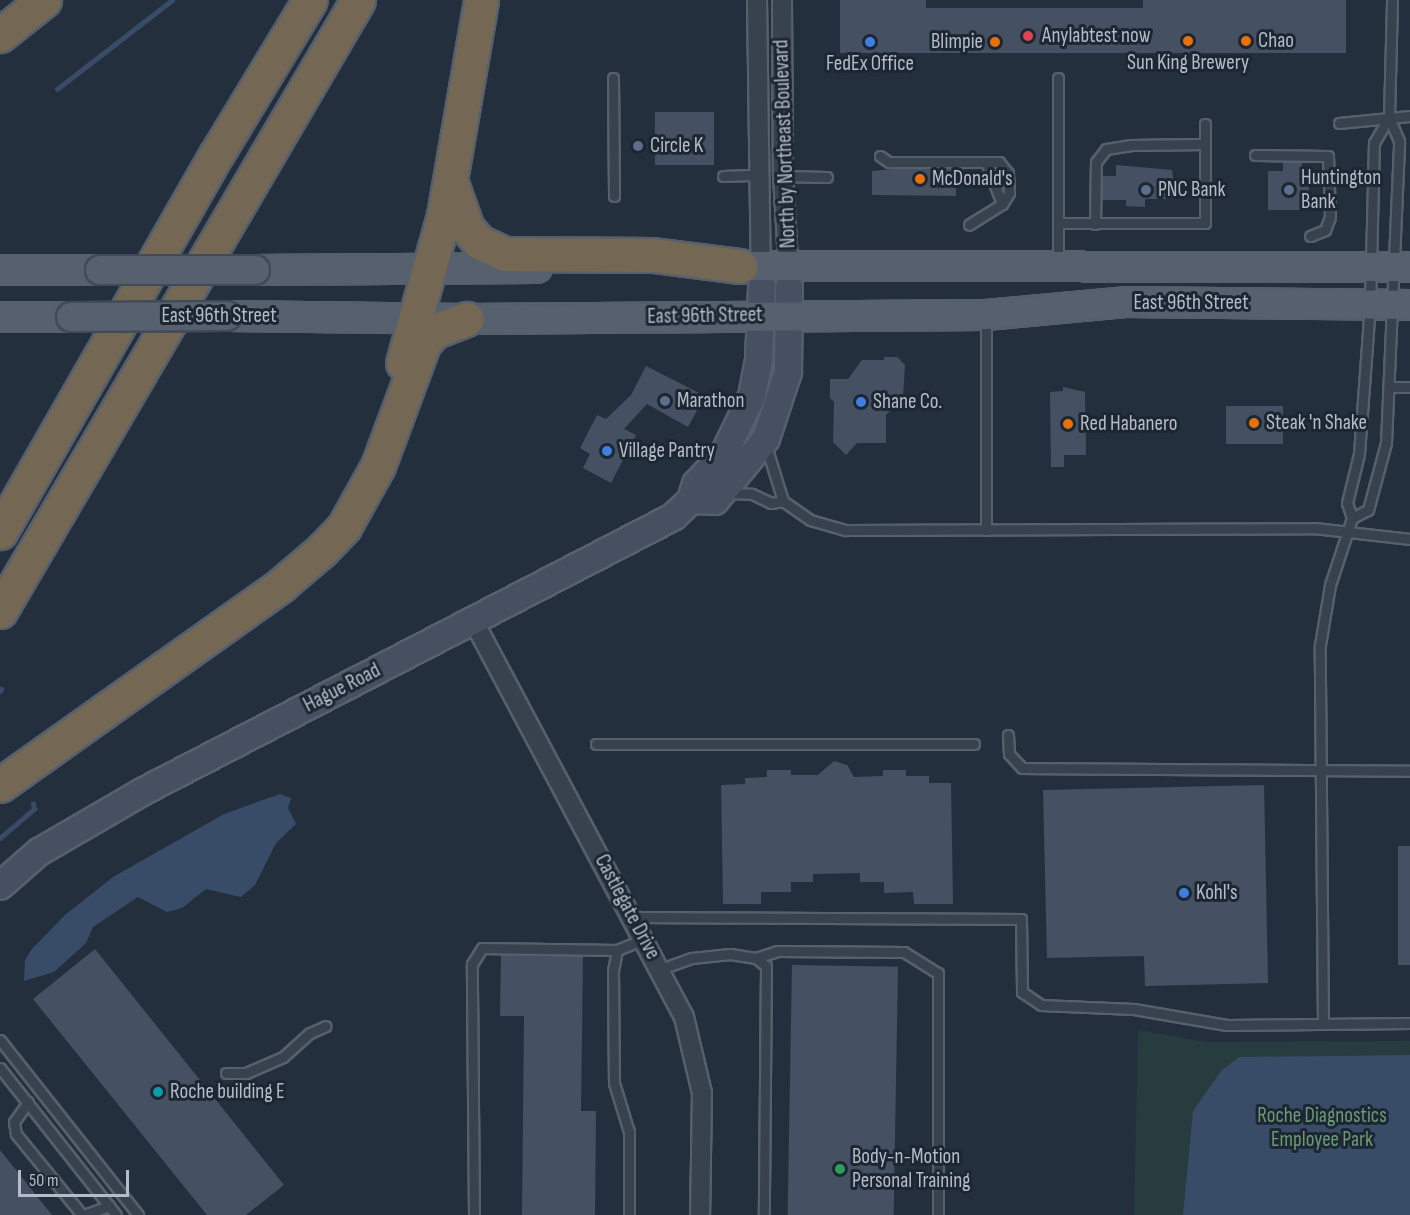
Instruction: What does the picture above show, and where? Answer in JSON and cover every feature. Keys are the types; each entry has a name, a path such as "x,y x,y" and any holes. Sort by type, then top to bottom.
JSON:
{"highway":[{"path":"0,35 44,0"},
{"path":"0,532 216,155 310,0"},
{"path":"0,611 358,0"},
{"path":"404,398 402,372 414,316 429,270 450,179 481,0"},
{"path":"450,179 467,228 479,243 505,254 653,255 772,282"},
{"path":"0,785 281,585 321,552 344,527 363,497 404,398 424,342 435,331 467,319"}],"main road":[{"name":"East 96th Street","path":"0,270 429,270 772,282 1058,267 1393,267"},
{"name":"East 96th Street","path":"772,282 986,315 1125,302 1391,305"},
{"name":"East 96th Street","path":"0,317 414,316 467,319 762,315 772,282"}],"street":[{"name":"North by Northeast Boulevard","path":"756,0 758,175 772,282"},
{"name":"North by Northeast Boulevard","path":"772,282 783,176 782,0"},
{"path":"724,493 765,441 786,384 772,282"},
{"name":"Hague Road","path":"692,500 696,484 724,454 752,396 759,359 762,315"},
{"name":"Hague Road","path":"0,886 39,852 142,792 653,528 692,500 716,501 724,493"},
{"name":"Castlegate Drive","path":"474,622 661,969 684,1017 700,1078 700,1215"}],"lane":[{"path":"1352,518 1368,510 1383,457 1389,387 1399,141 1389,117 1392,0"},
{"path":"613,78 614,196"},
{"path":"1058,78 1058,267"},
{"path":"1339,123 1410,116"},
{"path":"1323,1023 1318,769 1320,645 1330,585 1352,518 1347,503 1391,305 1393,267 1374,143 1389,117"},
{"path":"1059,223 1205,223 1205,124"},
{"path":"1095,224 1096,162 1106,149 1130,145 1205,144"},
{"path":"1255,155 1328,156 1330,217 1325,230 1310,236"},
{"path":"880,156 890,162 999,162 1008,173 1009,193 1002,204 969,225"},
{"path":"986,162 1002,204"},
{"path":"723,176 758,175"},
{"path":"783,176 827,177"},
{"path":"986,315 986,530"},
{"path":"1389,387 1410,387"},
{"path":"765,441 783,501 810,520 846,530 1348,530 1410,538"},
{"path":"724,493 752,495 771,503 783,501"},
{"path":"1008,735 1009,754 1022,768 1410,771"},
{"path":"596,744 974,744"},
{"path":"633,917 1021,919 1022,992 1041,1005 1134,1009 1227,1025 1410,1023"},
{"path":"474,1215 472,964 482,948 617,950 644,939"},
{"path":"617,950 613,971 614,1083 629,1132 629,1215"},
{"path":"661,969 692,958 730,954 756,958 778,951 904,952 939,973 938,1215"},
{"path":"756,958 766,966 764,1215"},
{"path":"226,1073 246,1073 283,1057 310,1033 326,1026"},
{"path":"0,1040 138,1215"},
{"path":"0,1068 116,1215"},
{"path":"28,1102 14,1122 16,1134 83,1215 109,1206"}],"green space":[{"name":"Roche Diagnostics Employee Park","path":"1138,1030 1206,1042 1410,1041 1410,1215 1134,1215"}],"water":[{"path":"280,794 291,798 288,808 296,824 276,843 255,885 241,897 206,889 182,908 167,912 138,897 93,927 86,943 54,972 24,981 25,960 32,949 65,915 113,877 224,814"},
{"name":"Roche Diagnostics Employee Park","path":"1410,1055 1410,1215 1183,1215 1193,1111 1221,1071 1239,1057"}],"building":[{"path":"840,0 926,0 926,8 1143,8 1143,0 1346,0 1346,53 840,53"},
{"path":"655,112 714,112 714,165 655,165"},
{"name":"Huntington Bank","path":"1283,162 1302,162 1302,171 1309,171 1309,210 1268,210 1268,171 1283,171"},
{"name":"PNC Bank","path":"1116,165 1172,170 1176,199 1145,199 1145,207 1126,206 1126,200 1102,200 1103,176 1116,176"},
{"path":"964,169 964,178 956,178 956,196 872,195 872,171"},
{"path":"884,357 897,357 905,365 903,398 886,415 886,443 857,443 846,455 833,442 834,402 830,398 830,379 848,379 862,360 884,360"},
{"path":"646,366 705,396 688,427 647,404 624,429 636,435 611,483 583,468 590,454 580,448 597,415 606,419 631,395"},
{"name":"Red Habanero","path":"1063,387 1085,392 1086,455 1064,455 1064,467 1051,467 1050,392 1063,391"},
{"path":"1226,406 1283,406 1283,444 1226,444"},
{"path":"834,761 847,765 854,777 883,776 883,770 906,770 906,776 929,776 929,783 951,783 953,904 914,904 913,892 884,893 884,882 860,882 860,873 813,874 813,882 791,882 791,892 761,892 761,904 723,904 721,785 745,784 745,778 767,777 767,770 791,770 791,775 818,775"},
{"path":"1264,785 1268,983 1145,986 1144,956 1047,958 1043,790"},
{"path":"1398,846 1410,846 1410,965 1398,965"},
{"name":"Roche building E","path":"95,949 284,1185 246,1215 207,1215 33,999"},
{"path":"501,955 583,956 581,1111 596,1111 595,1215 522,1215 524,1016 500,1016"},
{"path":"792,965 898,967 894,1215 788,1215"},
{"path":"0,1150 52,1215 0,1215"}],"waterway":[{"path":"57,89 172,0"},
{"path":"0,838 34,809 33,804"}],"place":[{"name":"Anylabtest now","path":"1028,36"},
{"name":"Sun King Brewery","path":"1188,41"},
{"name":"Chao","path":"1246,41"},
{"name":"FedEx Office","path":"870,42"},
{"name":"Blimpie","path":"995,42"},
{"name":"Circle K","path":"638,146"},
{"name":"McDonald's","path":"920,179"},
{"name":"PNC Bank","path":"1146,190"},
{"name":"Huntington Bank","path":"1289,190"},
{"name":"Marathon","path":"665,401"},
{"name":"Shane Co.","path":"861,402"},
{"name":"Steak 'n Shake","path":"1254,423"},
{"name":"Red Habanero","path":"1068,424"},
{"name":"Village Pantry","path":"607,451"},
{"name":"Kohl's","path":"1184,893"},
{"name":"Roche building E","path":"158,1092"},
{"name":"Body-n-Motion Personal Training","path":"840,1169"}]}
